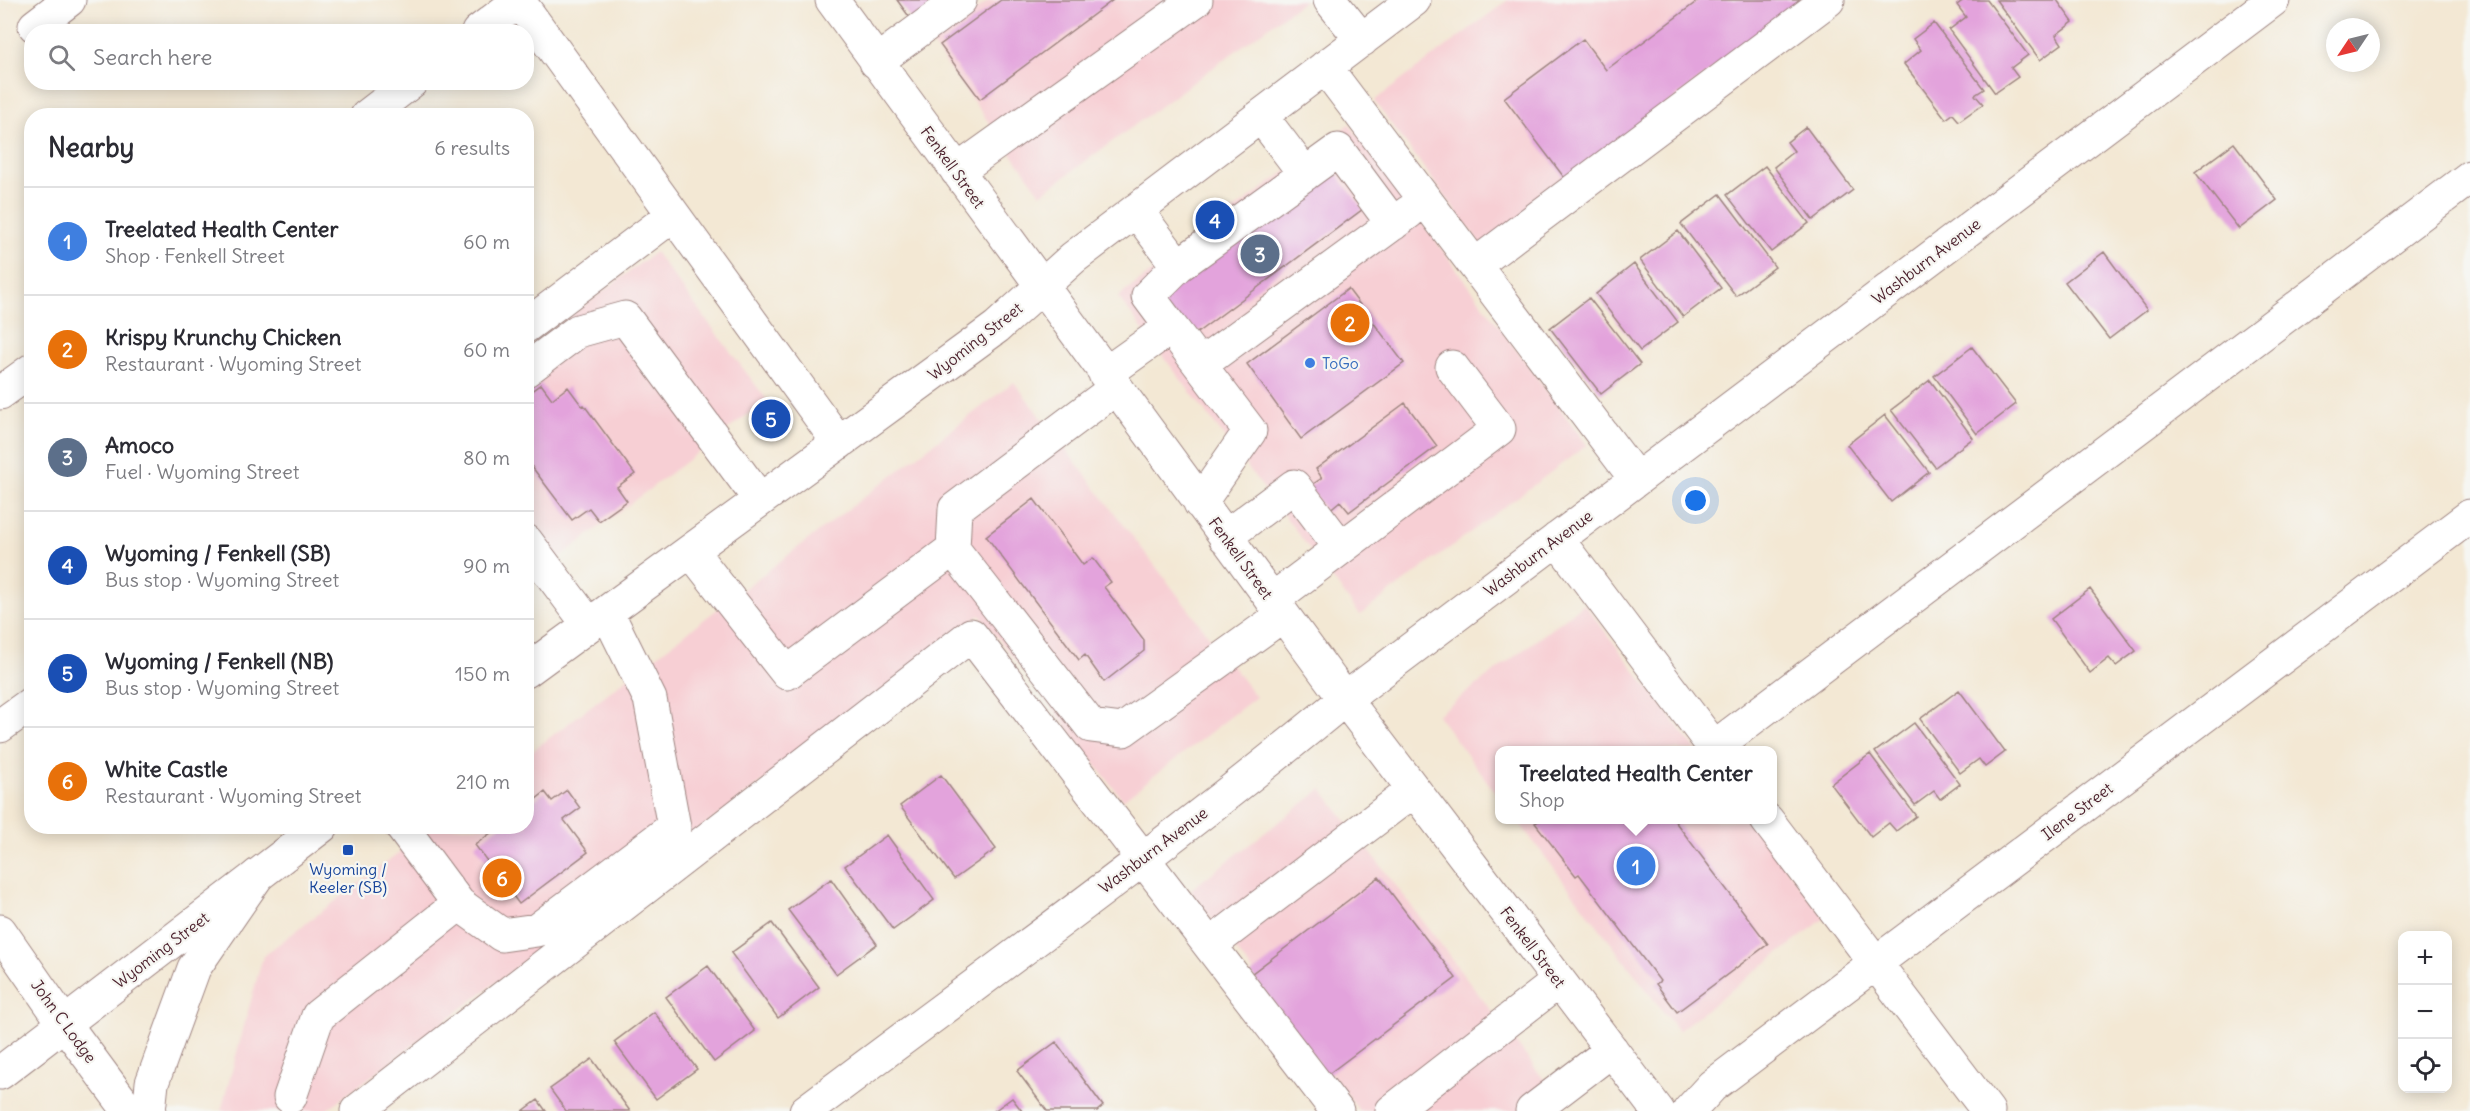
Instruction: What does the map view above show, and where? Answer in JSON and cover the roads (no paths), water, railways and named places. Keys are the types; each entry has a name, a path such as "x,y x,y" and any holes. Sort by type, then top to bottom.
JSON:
{"street":[{"path":"38,24 69,0"},
{"path":"488,24 519,0 838,443"},
{"name":"Fenkell Street","path":"832,0 1277,608 1658,1111"},
{"path":"876,62 960,0"},
{"path":"957,171 1196,0"},
{"path":"1330,0 1362,40"},
{"name":"Wyoming Street","path":"534,665 997,327 1073,258 1414,0"},
{"path":"1475,265 1828,0"},
{"name":"Washburn Avenue","path":"806,1111 1143,858 1345,699 2273,0"},
{"path":"1325,67 1636,479"},
{"path":"377,108 401,90"},
{"path":"1261,116 1305,174"},
{"path":"1200,503 1250,431 1148,296 1178,266 1338,150 1393,224"},
{"path":"1718,746 2470,177"},
{"path":"1200,366 1425,200"},
{"path":"1136,210 1178,266"},
{"path":"534,320 673,215"},
{"path":"534,363 578,331 625,318 760,500"},
{"path":"1171,327 1110,381 955,509 953,549 1091,726 1123,730 1277,608 1341,548 1500,429 1452,367"},
{"path":"0,393 24,376"},
{"path":"1225,537 1294,486 1341,548"},
{"name":"Ilene Street","path":"1689,1111 1712,1086 2470,516"},
{"path":"1557,539 1712,746"},
{"path":"691,550 787,673 953,549"},
{"path":"407,834 459,904 502,935 537,930 674,827 650,699 598,619 534,550"},
{"path":"357,1111 971,635 1337,1111"},
{"path":"0,726 24,709"},
{"path":"1210,945 1414,790"},
{"path":"1771,824 1988,1111"},
{"name":"Wyoming Street","path":"0,1073 311,834"},
{"path":"148,1111 152,1083 194,968 258,875"},
{"path":"290,1097 318,1016 459,904"},
{"name":"John C Lodge","path":"0,931 129,1111"},
{"path":"1392,1111 1559,981"},
{"path":"1532,1111 1612,1050"}],"place":[{"name":"Wyoming / Fenkell (SB)","path":"1215,220"},
{"name":"Amoco","path":"1260,254"},
{"name":"Krispy Krunchy Chicken","path":"1350,323"},
{"name":"ToGo","path":"1310,363"},
{"name":"Wyoming / Fenkell (NB)","path":"771,419"},
{"name":"Wyoming / Keeler (SB)","path":"348,850"},
{"name":"Treelated Health Center","path":"1636,866"},
{"name":"White Castle","path":"502,878"}]}
